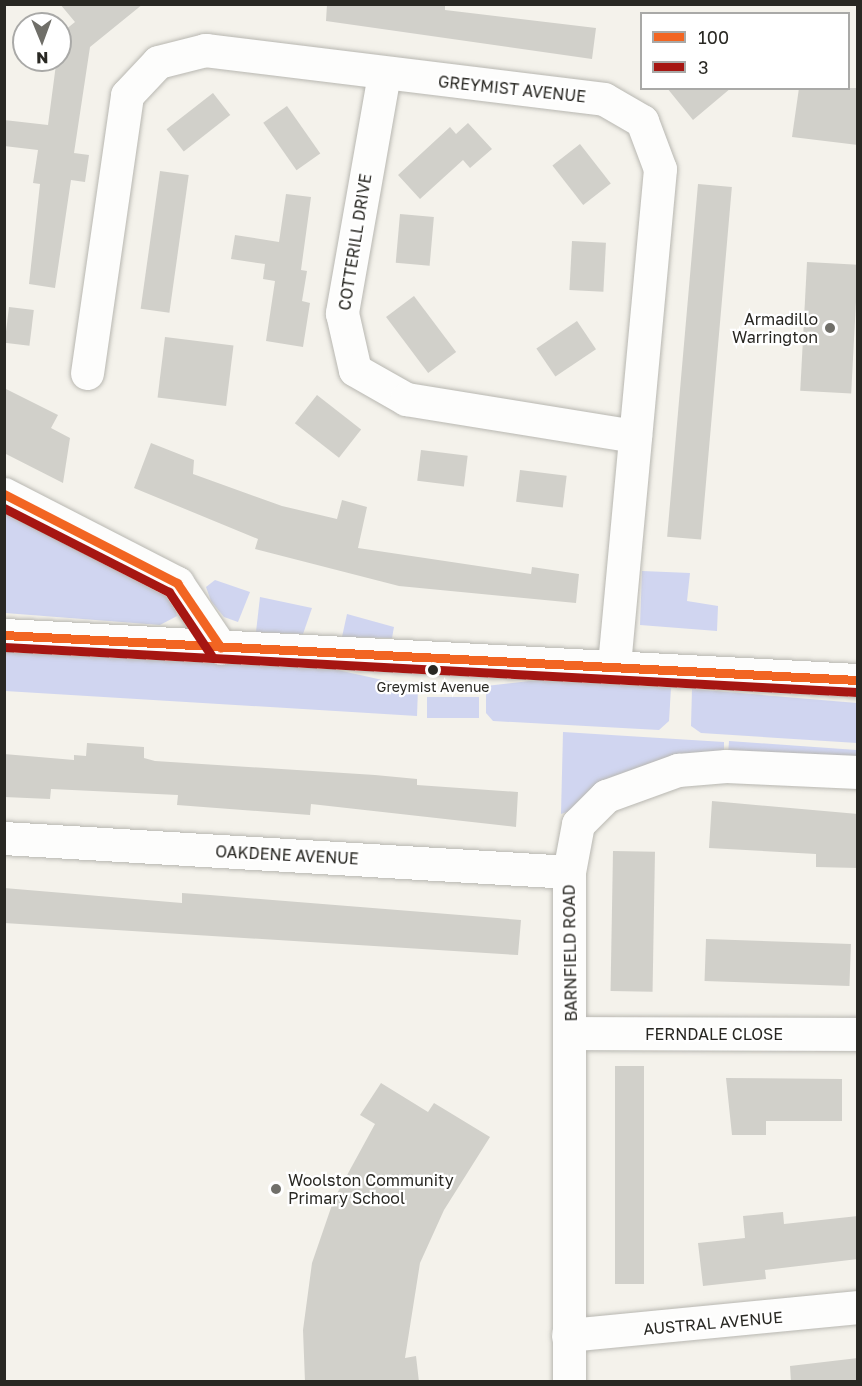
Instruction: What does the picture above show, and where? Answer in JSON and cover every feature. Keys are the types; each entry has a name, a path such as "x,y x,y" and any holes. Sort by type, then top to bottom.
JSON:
{"street":[{"name":"GREYMIST AVENUE","path":"87,373 127,94 158,62 205,50 384,74 604,99 642,121 660,169 614,664"},
{"name":"COTTERILL DRIVE","path":"384,74 342,313 355,370 406,399 635,436"},
{"path":"4,495 177,583 221,648"},
{"path":"4,635 221,648 614,664 858,680"},
{"name":"BARNFIELD ROAD","path":"569,1382 571,1033 568,872 571,838 591,807 645,778 702,766 858,772"},
{"name":"OAKDENE AVENUE","path":"4,838 568,872"},
{"name":"FERNDALE CLOSE","path":"571,1033 858,1034"},
{"name":"AUSTRAL AVENUE","path":"568,1335 858,1307"}],"shaded area":[{"path":"4,514 171,596 177,616 160,625 5,613"},
{"path":"642,571 690,573 687,601 718,606 717,631 640,625"},
{"path":"215,580 250,592 238,622 224,617 211,601 206,587"},
{"path":"260,597 312,608 303,634 256,632"},
{"path":"347,614 394,627 392,638 342,637"},
{"path":"5,649 329,668 418,688 417,716 5,691"},
{"path":"538,680 671,688 669,721 659,730 493,721 486,713 486,686"},
{"path":"692,689 857,703 857,743 701,733 691,726"},
{"path":"427,697 479,697 479,718 427,718"},
{"path":"563,732 724,742 724,758 561,814"},
{"path":"729,741 857,750 855,768 728,759"}],"building":[{"path":"60,4 143,4 90,47 74,153 89,155 85,182 71,180 55,288 29,284 40,184 33,183 38,150 4,146 4,120 48,125 55,72 72,72 72,24 75,22 72,18 72,12 67,12"},
{"path":"327,4 445,4 445,10 596,28 592,59 326,21"},
{"path":"858,88 858,145 792,137 799,90"},
{"path":"669,90 729,90 693,120"},
{"path":"213,93 230,115 184,151 167,129"},
{"path":"287,106 320,154 297,170 263,123"},
{"path":"468,123 492,149 470,168 463,160 420,199 398,175 450,127 456,134"},
{"path":"580,144 611,183 583,205 552,166"},
{"path":"160,171 189,175 169,313 141,309"},
{"path":"698,184 732,187 701,540 667,537"},
{"path":"286,194 311,197 301,270 307,271 302,301 310,303 303,347 266,341 275,281 263,279 265,264 231,259 235,235 279,242"},
{"path":"400,214 434,217 430,266 396,263"},
{"path":"572,241 606,243 603,292 569,290"},
{"name":"Armadillo Warrington","path":"807,262 858,265 851,393 800,391"},
{"path":"414,296 456,352 428,373 386,317"},
{"path":"9,307 34,310 29,346 5,343"},
{"path":"577,321 596,349 555,377 536,348"},
{"path":"165,337 233,345 226,406 158,398"},
{"path":"4,388 58,415 51,428 70,438 63,483 4,453"},
{"path":"317,395 361,429 339,458 295,423"},
{"path":"151,443 194,460 193,474 282,506 337,519 342,500 367,507 358,548 531,574 532,567 579,574 576,603 399,586 255,549 258,539 134,488"},
{"path":"421,450 468,456 464,486 417,481"},
{"path":"520,470 567,476 563,507 516,502"},
{"path":"87,743 144,747 144,758 155,761 375,775 417,779 417,785 518,792 516,827 311,804 310,815 177,805 178,795 51,789 50,799 4,797 4,754 74,760 74,755 86,756"},
{"path":"712,801 858,814 858,868 816,867 816,854 709,848"},
{"path":"613,851 655,852 653,992 611,991"},
{"path":"4,888 182,903 182,893 521,920 518,955 4,923"},
{"path":"706,939 851,944 849,986 705,981"},
{"path":"615,1066 644,1066 644,1284 615,1284"},
{"path":"726,1078 842,1079 842,1121 766,1121 766,1135 732,1135"},
{"path":"381,1083 428,1112 434,1103 490,1137 444,1210 420,1263 405,1358 416,1356 419,1382 305,1382 303,1330 312,1263 334,1199 375,1124 360,1115"},
{"path":"783,1212 784,1224 858,1216 858,1259 765,1270 766,1279 703,1286 698,1243 745,1238 743,1216"},
{"path":"858,1358 858,1382 791,1382 790,1366"}],"transit line":[{"name":"100","path":"4,494 177,583 221,648"},
{"name":"3","path":"4,508 169,592 211,655"},
{"name":"100","path":"4,635 858,680"},
{"name":"3","path":"4,647 857,692"}],"place":[{"name":"Armadillo Warrington","path":"830,328"},
{"name":"Greymist Avenue","path":"433,670"},
{"name":"Woolston Community Primary School","path":"276,1189"}]}
